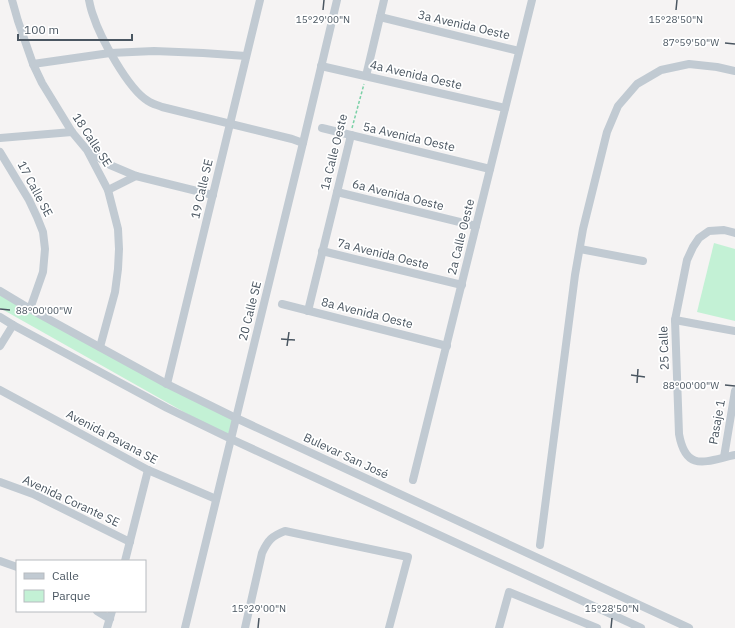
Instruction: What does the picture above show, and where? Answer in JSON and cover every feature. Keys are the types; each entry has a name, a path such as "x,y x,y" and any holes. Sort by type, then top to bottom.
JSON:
{"street":[{"name":"18 Calle SE","path":"12,0 18,21 42,82 72,132 87,150 108,190 118,229 119,249 115,292 100,347"},
{"path":"89,0 93,16 110,53 127,80 147,101 162,107 230,123 303,143"},
{"name":"19 Calle SE","path":"167,384 260,0"},
{"name":"20 Calle SE","path":"185,628 337,0"},
{"path":"366,76 384,0"},
{"name":"2a Calle Oeste","path":"413,480 532,0"},
{"name":"3a Avenida Oeste","path":"380,17 519,51"},
{"path":"34,64 110,53 154,51 246,56"},
{"path":"540,545 574,283 592,194 607,132 618,106 637,84 661,70 689,64 717,67 735,71"},
{"name":"4a Avenida Oeste","path":"321,66 505,108"},
{"name":"5a Avenida Oeste","path":"322,128 490,169"},
{"path":"0,138 72,132"},
{"name":"1a Calle Oeste","path":"308,311 351,135"},
{"path":"87,150 110,165 136,176 213,195"},
{"name":"17 Calle SE","path":"0,152 29,200 38,217 43,232 45,249 43,272 30,309"},
{"path":"108,190 136,176"},
{"name":"6a Avenida Oeste","path":"337,192 476,226"},
{"name":"25 Calle","path":"724,458 696,462 690,458 681,444 679,434 675,320 687,260 692,247 699,238 709,231 724,230 735,233"},
{"path":"580,249 643,261"},
{"name":"7a Avenida Oeste","path":"322,251 462,285"},
{"name":"Bulevar San José","path":"0,291 167,384 236,418 689,628"},
{"name":"8a Avenida Oeste","path":"282,304 447,346"},
{"path":"0,317 167,408 641,628"},
{"path":"675,320 735,331"},
{"path":"0,346 13,325"},
{"name":"Avenida Pavana SE","path":"0,390 148,470 216,500"},
{"name":"Pasaje 1","path":"724,458 735,390"},
{"path":"724,458 735,455"},
{"path":"125,560 148,470"},
{"name":"Avenida Corante SE","path":"0,482 33,494 130,542"},
{"path":"245,628 262,553 266,544 275,535 285,531 408,557 389,628"},
{"path":"0,561 16,567"},
{"path":"499,628 509,592 597,628"},
{"path":"100,612 111,615 107,628"}],"path":[{"name":"1a Calle Oeste","path":"351,135 366,76"}],"green space":[{"path":"714,243 735,249 735,321 697,312"},
{"path":"0,287 17,298 235,418 230,438 0,308"}]}
